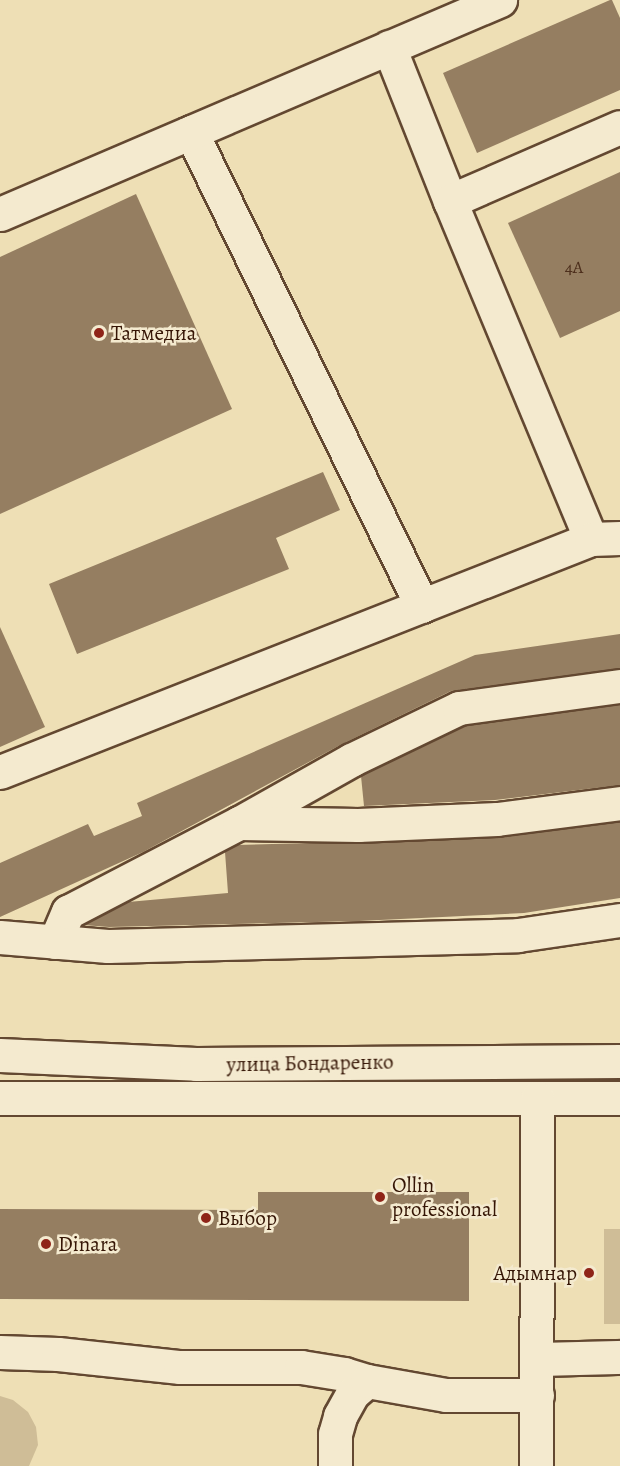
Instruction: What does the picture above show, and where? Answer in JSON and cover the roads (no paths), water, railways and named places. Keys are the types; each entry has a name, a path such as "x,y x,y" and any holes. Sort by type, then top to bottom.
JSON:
{"street":[{"path":"0,214 500,0"},
{"path":"0,771 422,606 606,538 450,201 389,47"},
{"path":"450,201 620,128"},
{"path":"191,132 422,606"},
{"path":"55,942 68,912 239,823 351,760 459,708 620,686"},
{"path":"239,823 358,825 497,819 620,803"},
{"path":"0,937 108,946 518,935 620,920"},
{"name":"улица Бондаренко","path":"0,1055 196,1064 620,1061"},
{"name":"улица Бондаренко","path":"0,1098 620,1098"},
{"path":"536,1466 537,1098"},
{"path":"0,1352 58,1354 180,1367 301,1367 446,1395 537,1395"},
{"path":"537,1359 620,1357"},
{"path":"335,1466 335,1434 340,1416 353,1393 367,1381"}],"place":[{"name":"Татмедиа","path":"99,333"},
{"name":"Ollin professional","path":"380,1197"},
{"name":"Выбор","path":"206,1218"},
{"name":"Dinara","path":"46,1244"},
{"name":"Адымнар","path":"589,1273"}]}
